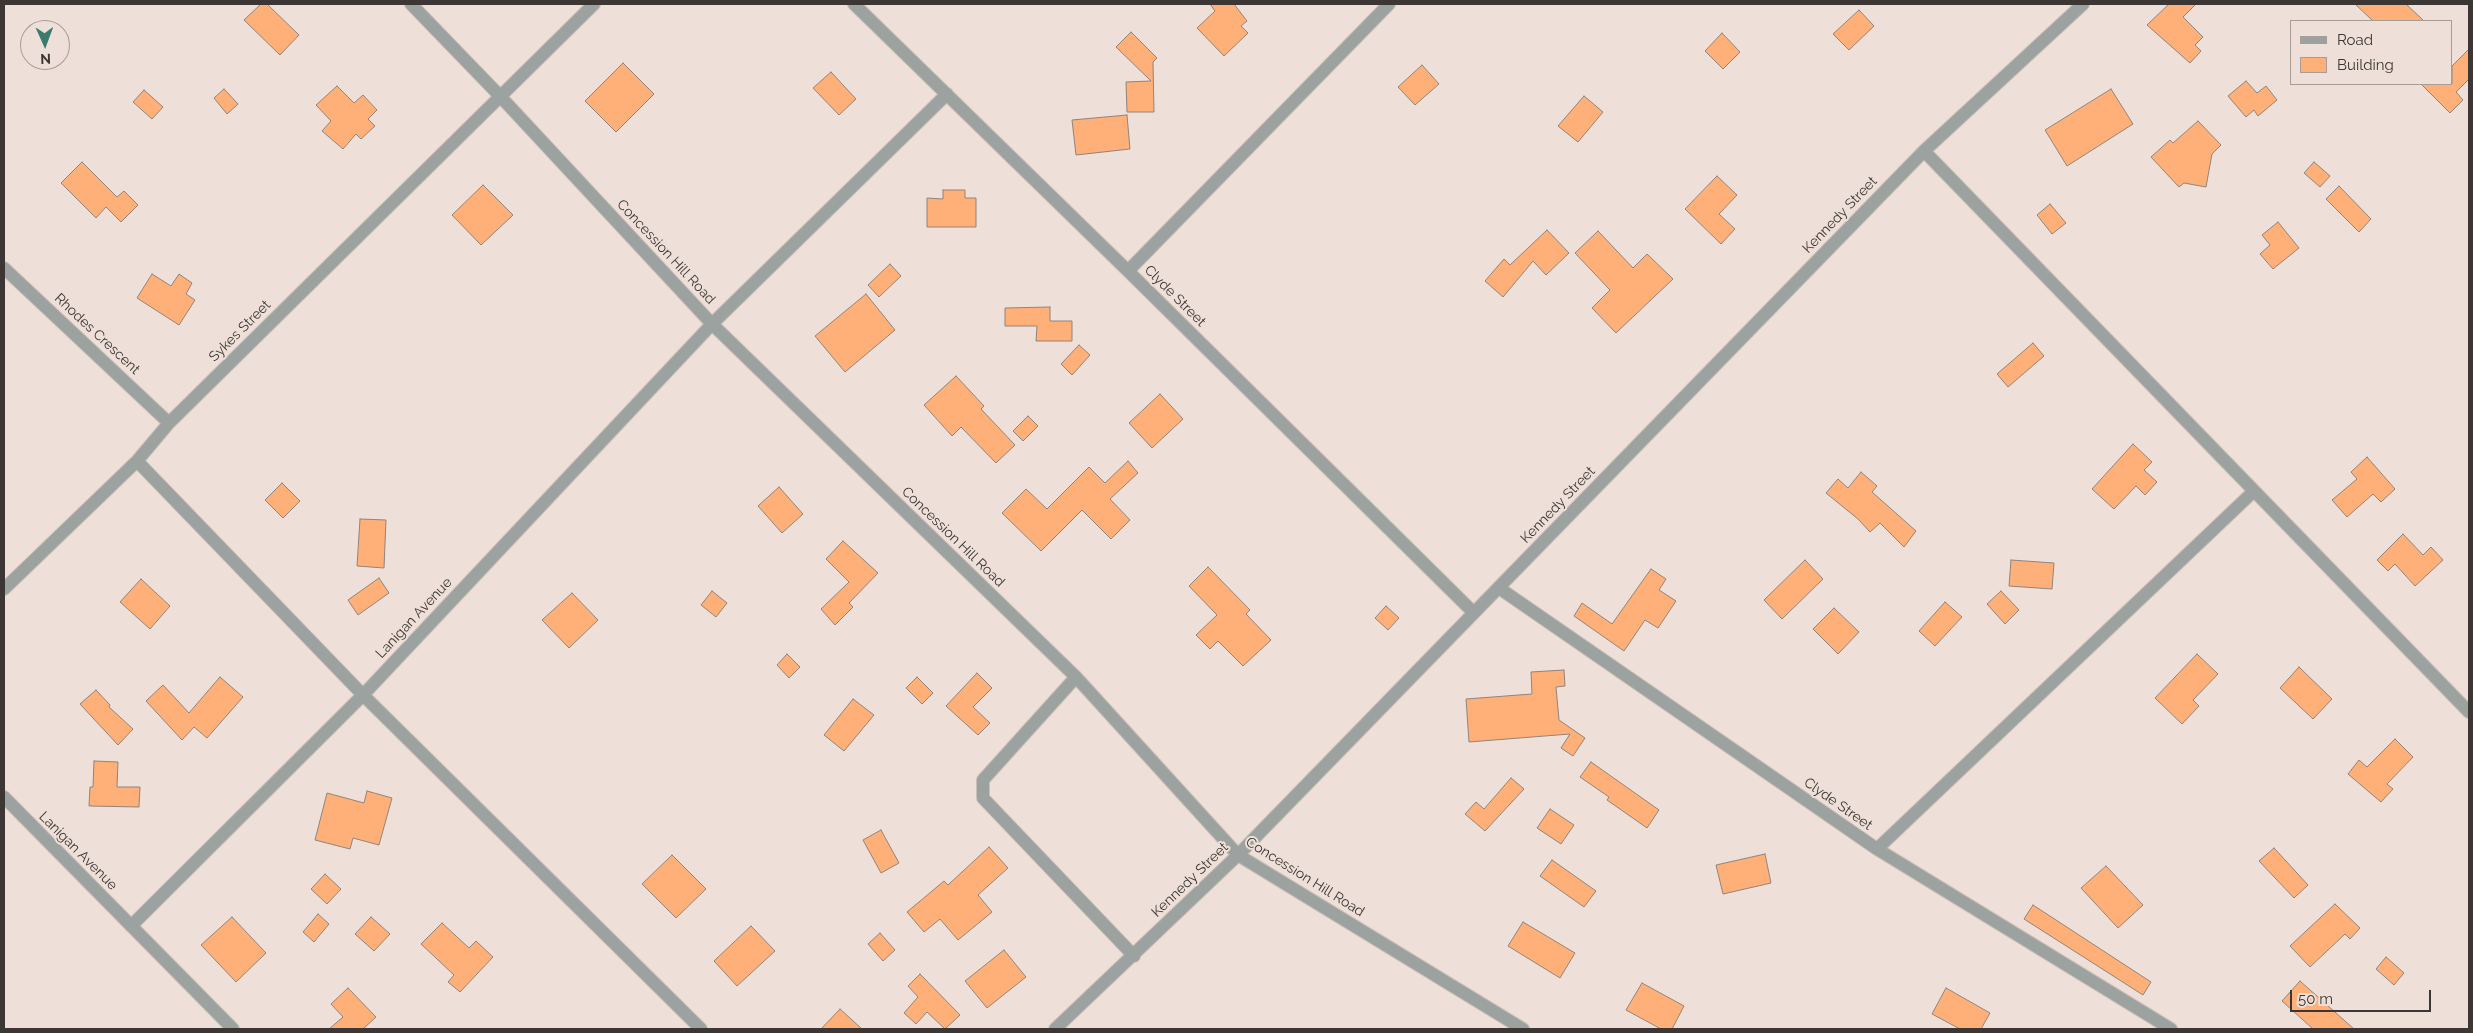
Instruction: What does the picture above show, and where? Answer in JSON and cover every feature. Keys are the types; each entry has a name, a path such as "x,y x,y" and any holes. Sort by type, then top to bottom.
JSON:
{"street":[{"name":"Concession Hill Road","path":"411,4 499,95 712,324 1076,677 1238,855 1524,1029"},
{"name":"Sykes Street","path":"4,589 137,461 169,423 499,95 594,4"},
{"name":"Clyde Street","path":"854,4 1128,271 1473,612"},
{"path":"1128,271 1388,4"},
{"name":"Kennedy Street","path":"1055,1029 1134,956 1238,855 1924,150 2083,4"},
{"name":"Lanigan Avenue","path":"131,926 363,695 712,324 947,94"},
{"path":"1924,150 2469,712"},
{"name":"Rhodes Crescent","path":"4,268 169,423"},
{"path":"137,461 363,695 701,1029"},
{"path":"1877,849 2254,491"},
{"name":"Clyde Street","path":"1498,588 1877,849 2171,1029"},
{"path":"1076,677 983,780 983,798 1134,956"},
{"name":"Lanigan Avenue","path":"4,797 233,1029"}],"building":[{"path":"261,4 267,4 299,35 280,55 244,20"},
{"path":"1210,4 1234,4 1247,21 1241,26 1248,33 1224,56 1197,28 1215,11"},
{"path":"2169,4 2196,4 2183,17 2203,37 2195,45 2201,51 2190,63 2147,25"},
{"path":"2355,4 2406,4 2423,20 2372,20"},
{"path":"1859,10 1874,26 1849,50 1833,34"},
{"path":"1131,32 1157,58 1153,62 1154,112 1127,112 1126,82 1151,81 1116,47"},
{"path":"1722,33 1740,52 1723,69 1705,51"},
{"path":"2469,49 2469,79 2456,92 2463,100 2450,113 2422,85 2453,85 2453,65"},
{"path":"623,63 654,94 616,132 585,101"},
{"path":"1422,65 1439,84 1415,105 1398,87"},
{"path":"831,72 856,99 839,115 813,88"},
{"path":"2246,81 2257,93 2266,86 2277,100 2258,116 2254,110 2246,117 2228,96"},
{"path":"337,86 354,103 363,95 377,110 368,119 375,126 361,139 356,134 343,149 322,131 331,121 316,105"},
{"path":"224,89 238,104 227,114 214,98"},
{"path":"2111,89 2133,124 2067,166 2045,130"},
{"path":"144,90 163,107 152,119 133,102"},
{"path":"1584,96 1603,112 1578,142 1558,126"},
{"path":"1127,115 1130,149 1076,155 1072,120"},
{"path":"2198,121 2221,145 2212,154 2206,187 2184,183 2179,187 2151,157 2170,140 2173,143"},
{"path":"82,162 117,197 124,191 138,205 121,222 106,207 96,218 61,183"},
{"path":"2314,162 2330,176 2320,187 2304,173"},
{"path":"1717,176 1737,195 1719,214 1735,229 1721,244 1685,209"},
{"path":"483,185 513,215 481,245 452,215"},
{"path":"2339,186 2371,219 2359,232 2326,199"},
{"path":"943,190 965,190 965,198 976,198 976,227 927,227 927,198 943,199"},
{"path":"2050,204 2066,223 2052,234 2037,215"},
{"path":"2278,222 2299,248 2273,269 2260,254 2270,245 2262,235"},
{"path":"1547,230 1569,253 1546,275 1533,261 1503,297 1485,281 1504,259 1510,265"},
{"path":"1598,231 1633,268 1647,254 1673,279 1616,333 1592,308 1610,290 1575,253"},
{"path":"890,264 901,276 879,297 868,285"},
{"path":"152,274 171,286 179,274 192,283 186,294 195,300 179,325 137,298"},
{"path":"866,294 895,330 845,372 815,336"},
{"path":"1050,307 1050,321 1072,321 1072,341 1036,341 1037,326 1005,326 1005,308"},
{"path":"2033,343 2044,356 2008,387 1997,374"},
{"path":"1079,345 1090,355 1072,375 1061,364"},
{"path":"956,376 984,406 981,409 1015,445 996,463 961,427 952,436 924,405"},
{"path":"1160,394 1183,419 1152,448 1129,423"},
{"path":"1028,416 1038,426 1023,441 1013,431"},
{"path":"2133,444 2152,462 2144,470 2157,482 2145,495 2136,486 2114,509 2092,489"},
{"path":"2367,457 2395,489 2381,502 2373,494 2347,517 2332,500 2357,479 2351,472"},
{"path":"1128,461 1138,473 1110,499 1130,520 1111,539 1082,510 1041,551 1002,513 1026,489 1047,509 1089,467 1105,483"},
{"path":"1861,472 1877,486 1872,492 1916,531 1904,547 1880,523 1870,532 1858,519 1826,493 1838,479 1848,488"},
{"path":"282,483 300,501 283,518 265,500"},
{"path":"779,487 803,514 782,533 758,506"},
{"path":"360,519 386,520 384,568 357,566"},
{"path":"2403,534 2423,555 2431,547 2443,560 2415,586 2395,564 2388,571 2377,560"},
{"path":"843,541 878,573 849,603 853,607 835,625 821,609 849,582 826,559"},
{"path":"1805,560 1823,579 1782,619 1764,600"},
{"path":"2011,560 2054,563 2052,589 2009,586"},
{"path":"1208,567 1250,610 1246,614 1271,640 1243,666 1218,641 1210,649 1196,635 1217,615 1189,586"},
{"path":"1651,569 1666,579 1659,590 1676,601 1658,628 1645,620 1624,651 1574,616 1582,603 1612,624"},
{"path":"379,578 389,593 358,615 348,600"},
{"path":"141,579 170,606 150,629 120,602"},
{"path":"712,591 727,603 716,617 701,605"},
{"path":"2001,591 2019,610 2005,624 1987,604"},
{"path":"572,593 598,620 569,648 542,620"},
{"path":"1945,602 1962,617 1935,646 1919,631"},
{"path":"1386,606 1399,618 1388,630 1375,618"},
{"path":"1834,608 1859,632 1838,654 1813,629"},
{"path":"787,654 800,667 789,678 777,665"},
{"path":"2197,654 2218,674 2193,700 2199,706 2182,724 2155,698"},
{"path":"2299,667 2332,699 2313,719 2280,688"},
{"path":"1564,670 1565,686 1556,687 1559,720 1585,738 1573,756 1561,748 1570,734 1469,742 1466,699 1532,694 1531,672"},
{"path":"977,673 992,688 973,707 990,723 978,735 946,706"},
{"path":"220,677 243,697 207,738 194,727 182,740 146,701 163,685 189,713"},
{"path":"917,677 933,693 922,704 906,688"},
{"path":"96,690 110,705 109,707 133,729 118,745 80,704"},
{"path":"853,699 874,715 844,751 824,735"},
{"path":"2395,739 2413,757 2387,784 2393,789 2381,802 2348,774 2359,760 2367,767"},
{"path":"94,761 118,762 117,787 140,787 139,807 89,806 90,787 93,787"},
{"path":"1591,762 1659,810 1647,828 1607,800 1609,797 1580,777"},
{"path":"1511,778 1524,789 1485,831 1465,814 1476,802 1484,809"},
{"path":"367,791 392,798 379,845 353,838 350,849 315,840 327,793 364,803"},
{"path":"1550,809 1574,825 1561,844 1537,828"},
{"path":"881,830 899,863 881,873 863,840"},
{"path":"989,847 1008,868 978,895 992,912 958,940 940,919 924,932 907,912 944,881 948,885"},
{"path":"2274,848 2308,885 2294,898 2259,861"},
{"path":"1765,854 1771,883 1723,894 1716,865"},
{"path":"672,855 706,889 676,918 642,884"},
{"path":"1552,860 1596,891 1584,907 1540,876"},
{"path":"2106,866 2143,905 2118,928 2081,888"},
{"path":"325,874 341,889 327,904 311,889"},
{"path":"2335,904 2360,928 2350,939 2345,934 2310,967 2290,946"},
{"path":"2033,905 2151,982 2143,995 2024,919"},
{"path":"318,914 329,924 314,942 303,932"},
{"path":"232,917 266,953 236,982 201,945"},
{"path":"371,917 390,934 374,951 355,934"},
{"path":"1523,922 1575,953 1560,978 1508,946"},
{"path":"442,923 469,948 476,941 493,957 460,992 448,982 454,975 421,944"},
{"path":"751,926 775,951 737,986 714,961"},
{"path":"880,933 895,950 883,961 868,944"},
{"path":"1004,950 1026,977 987,1008 965,981"},
{"path":"2386,957 2404,973 2394,985 2376,969"},
{"path":"920,974 960,1015 945,1029 927,1012 916,1024 904,1013 918,997 908,986"},
{"path":"2300,981 2354,1029 2313,1029 2282,1001"},
{"path":"1642,983 1684,1006 1672,1029 1661,1029 1626,1010"},
{"path":"348,988 376,1017 363,1029 329,1029 343,1017 331,1004"},
{"path":"1946,988 1990,1013 1981,1029 1960,1029 1932,1014"},
{"path":"840,1009 862,1029 821,1029"}]}
